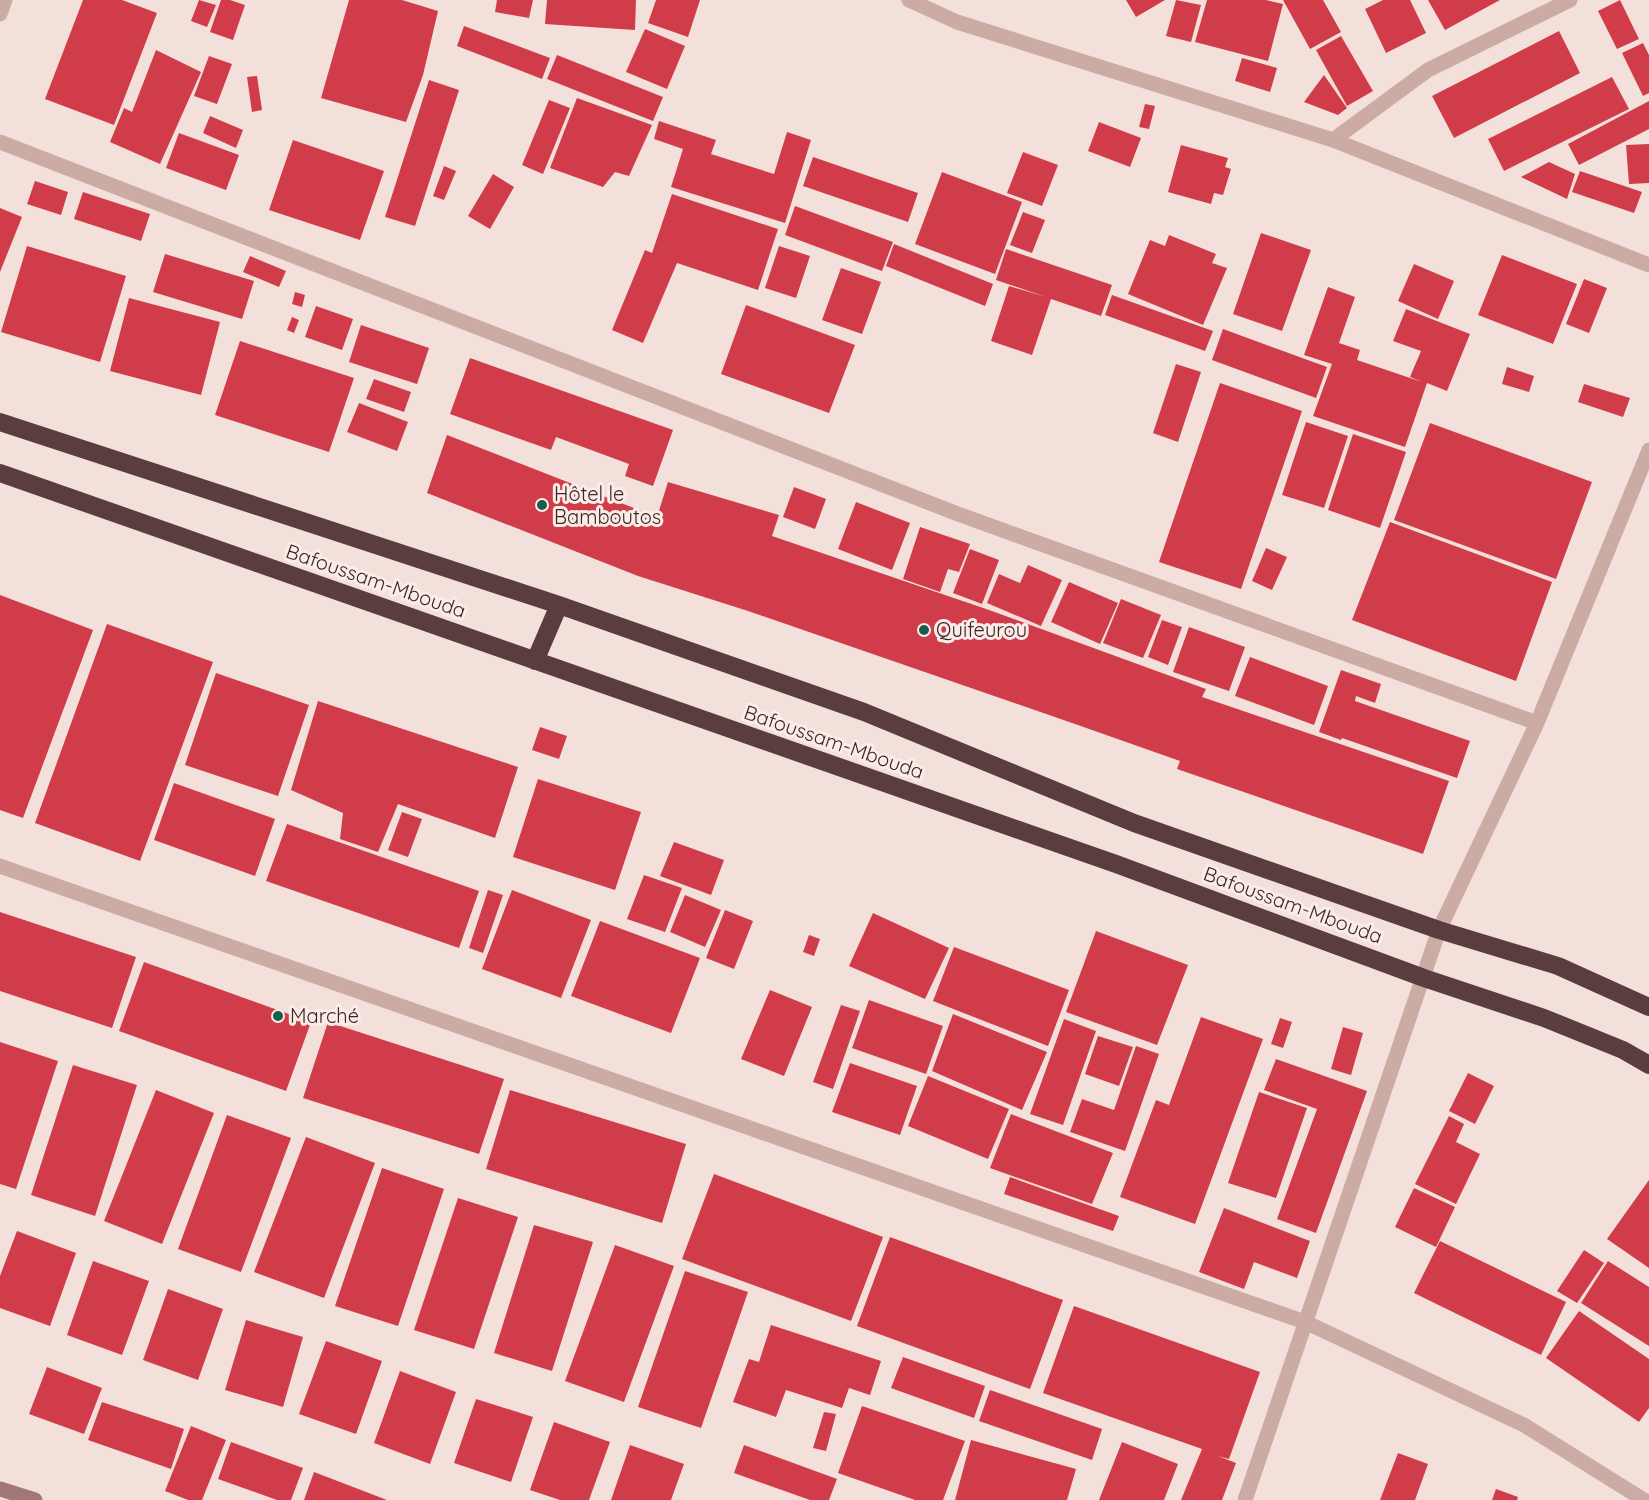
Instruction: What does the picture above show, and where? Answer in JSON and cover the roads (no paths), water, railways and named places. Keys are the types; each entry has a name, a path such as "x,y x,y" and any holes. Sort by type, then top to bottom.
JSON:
{"highway":[{"name":"Bafoussam-Mbouda","path":"0,422 560,605 864,712 1134,823 1439,930 1558,966 1649,1006"},
{"name":"Bafoussam-Mbouda","path":"0,473 1116,864 1424,978 1544,1018 1623,1050 1649,1065"},
{"path":"535,661 560,605"}],"street":[{"path":"0,14 5,0"},
{"path":"909,0 957,22 1333,140 1649,265"},
{"path":"1333,140 1428,70 1570,0"},
{"path":"0,142 958,514 1537,723"},
{"path":"1245,1500 1439,930 1537,723 1649,450"},
{"path":"0,866 1305,1322 1524,1425 1644,1500"},
{"path":"0,1489 35,1500"}],"place":[{"name":"Hôtel le Bamboutos","path":"542,505"},
{"name":"Quifeurou","path":"924,630"},
{"name":"Marché","path":"278,1016"}]}
